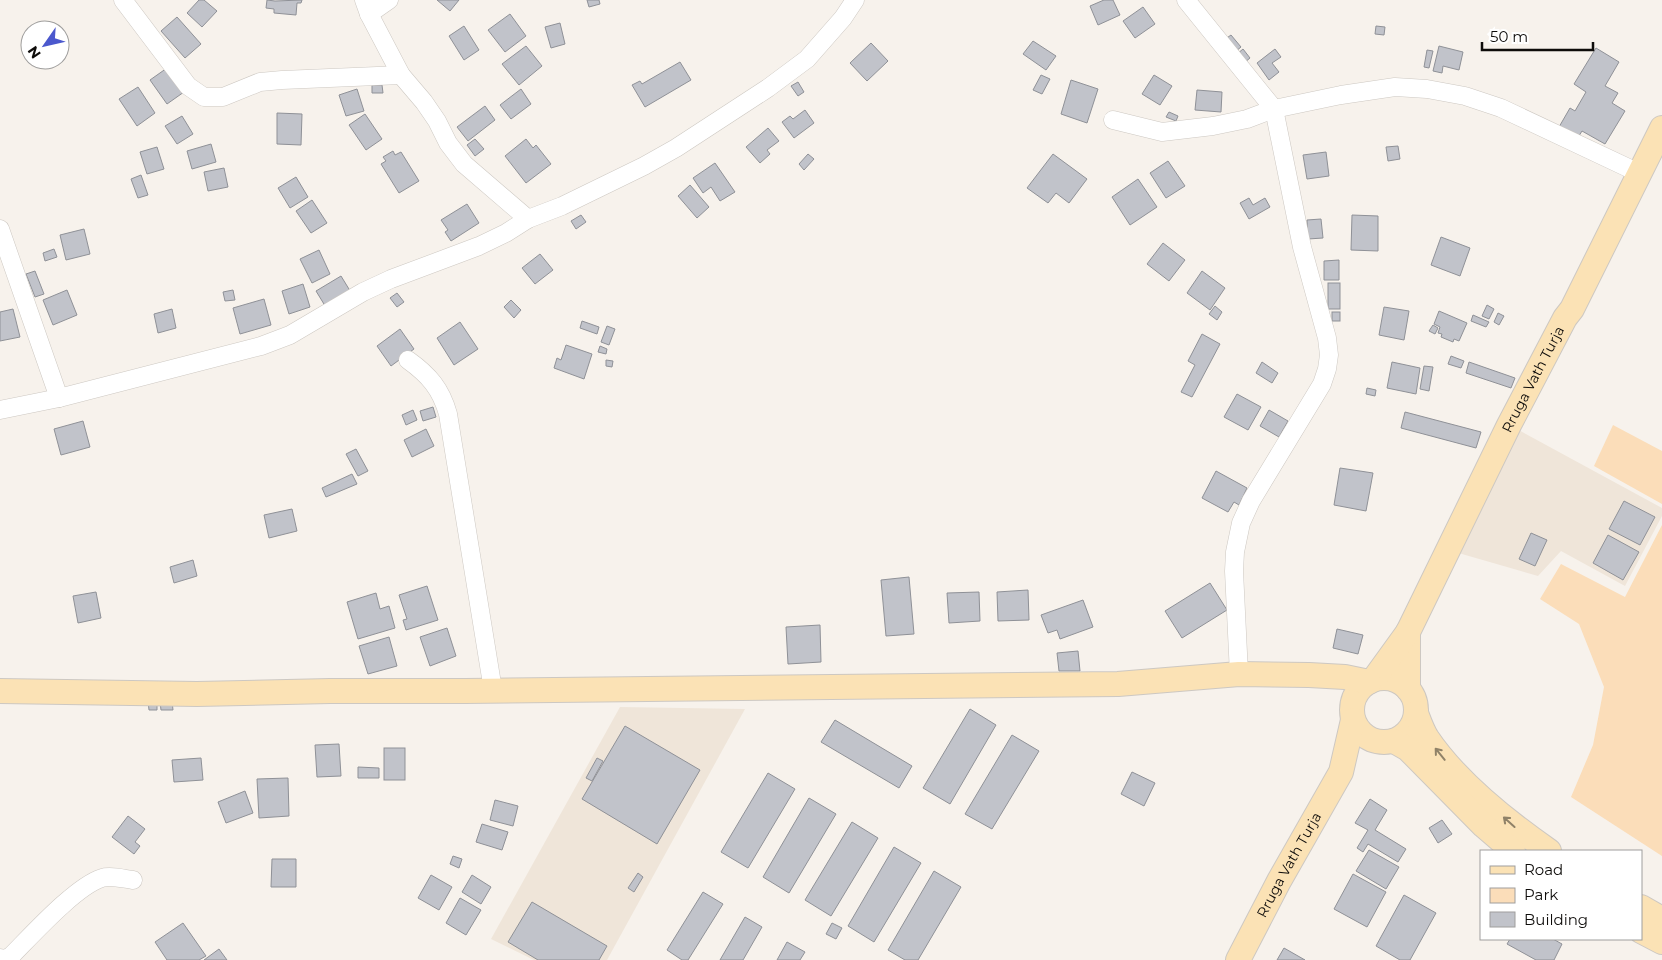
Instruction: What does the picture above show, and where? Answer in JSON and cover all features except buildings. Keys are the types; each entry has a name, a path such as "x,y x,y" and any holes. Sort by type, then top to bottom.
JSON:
{"street":[{"path":"123,0 188,86 204,97 223,97 260,82 401,75"},
{"path":"389,0 366,7 401,75 424,102 437,121 448,143 464,164 528,219"},
{"path":"0,410 59,398 262,346 290,335 363,292 384,282 479,246 506,233 528,219 562,206 644,166 676,148 768,88 807,59 843,18 855,0"},
{"path":"1186,0 1274,109 1302,246 1327,338 1329,355 1322,384 1251,501 1241,523 1235,552 1234,571 1239,674"},
{"path":"1113,120 1162,132 1213,126 1247,119 1274,109 1342,95 1395,87 1427,89 1465,96 1501,108 1639,173"},
{"name":"Rruga Vath Turja","path":"1341,772 1353,717 1351,708 1355,695 1363,685 1371,680 1408,632 1509,425 1565,318 1572,309 1662,128"},
{"path":"0,229 59,398"},
{"path":"408,360 426,374 439,389 448,414 493,690"},
{"name":"Rruga Vath Turja","path":"1238,960 1279,881 1341,772 1356,757 1405,735 1413,725 1416,713 1415,700 1408,689 1408,632"},
{"path":"0,691 197,694 330,691 1118,684 1239,674 1309,675 1371,680 1386,678 1398,681 1408,689"},
{"path":"1309,675 1335,694 1353,717 1359,731 1369,739 1388,742 1408,749 1484,826 1513,850"},
{"path":"1416,713 1426,736 1447,763 1472,789 1516,829 1548,850"},
{"path":"0,958 5,959 11,956 88,884 104,877 133,880"},
{"path":"1642,908 1662,919"},
{"path":"1642,932 1662,942"}],"shaded area":[{"path":"1513,427 1662,508 1662,516 1625,586 1561,551 1538,576 1455,552"},
{"path":"620,707 745,709 607,960 534,960 491,939"}],"green space":[{"path":"1613,425 1662,451 1662,504 1594,466"},
{"path":"1662,525 1662,856 1571,797 1593,745 1604,687 1579,624 1540,599 1561,564 1625,597"}]}
